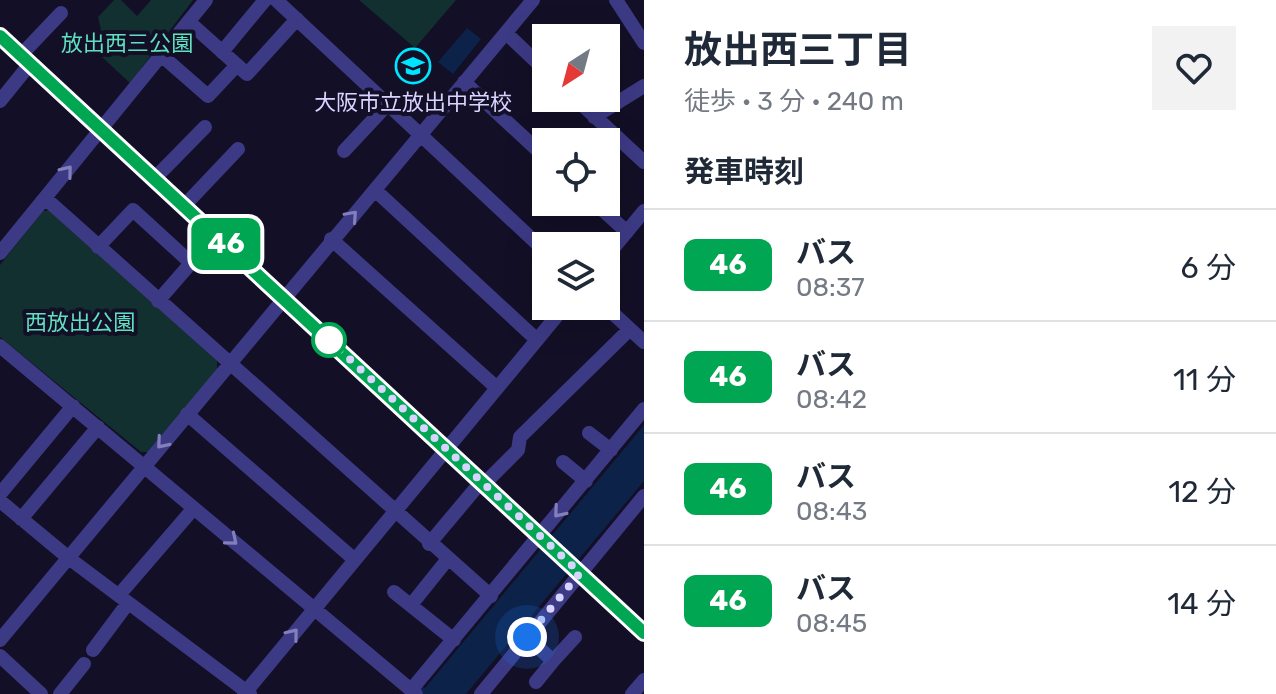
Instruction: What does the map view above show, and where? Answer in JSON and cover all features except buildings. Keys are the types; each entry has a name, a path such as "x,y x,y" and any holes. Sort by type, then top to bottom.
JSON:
{"street":[{"path":"0,253 206,0"},
{"path":"222,52 265,0"},
{"path":"276,0 532,239"},
{"path":"0,640 533,0"},
{"path":"616,0 644,43"},
{"path":"0,101 26,59 61,13"},
{"path":"189,22 247,74 297,19"},
{"path":"506,33 532,58"},
{"path":"0,36 644,633"},
{"path":"161,55 208,96 237,65"},
{"path":"464,82 532,145"},
{"path":"594,117 644,86"},
{"path":"344,151 387,105"},
{"path":"589,112 644,162"},
{"path":"155,178 205,127"},
{"path":"184,206 238,149"},
{"path":"375,190 537,340"},
{"path":"45,198 394,513 491,596"},
{"path":"98,247 133,210 191,263 158,301"},
{"path":"620,240 644,211"},
{"path":"609,216 627,232"},
{"path":"331,239 497,388"},
{"path":"0,501 70,559 246,693 553,320"},
{"path":"620,320 644,342"},
{"path":"429,544 482,483 518,450 520,437 630,329"},
{"path":"0,346 414,692 644,409"},
{"path":"0,494 73,406"},
{"path":"187,414 355,560"},
{"path":"21,519 98,427"},
{"path":"589,433 611,450"},
{"path":"563,462 586,481"},
{"path":"481,694 578,572 644,496"},
{"path":"93,650 124,599 194,508"},
{"path":"411,605 447,560"},
{"path":"394,592 454,640"},
{"path":"527,637 553,661"},
{"path":"536,682 575,637"},
{"path":"0,656 41,694"},
{"path":"60,694 84,664"},
{"path":"632,694 644,680"}],"green space":[{"name":"放出西三公園","path":"114,0 121,0 137,16 151,0 193,0 130,83 88,44 101,30 98,17"},
{"path":"359,0 456,0 415,48"},
{"name":"西放出公園","path":"51,210 217,361 217,369 149,452 141,452 0,337 0,265 43,211"}],"water":[{"path":"467,28 481,39 453,74 438,62"},
{"path":"644,425 644,481 466,694 413,694 420,686 425,688"}],"bus line":[{"name":"46","path":"0,36 644,633"}],"place":[{"name":"大阪市立放出中学校","path":"413,66"}],"route":[{"path":"329,340 580,573 527,637"}]}
